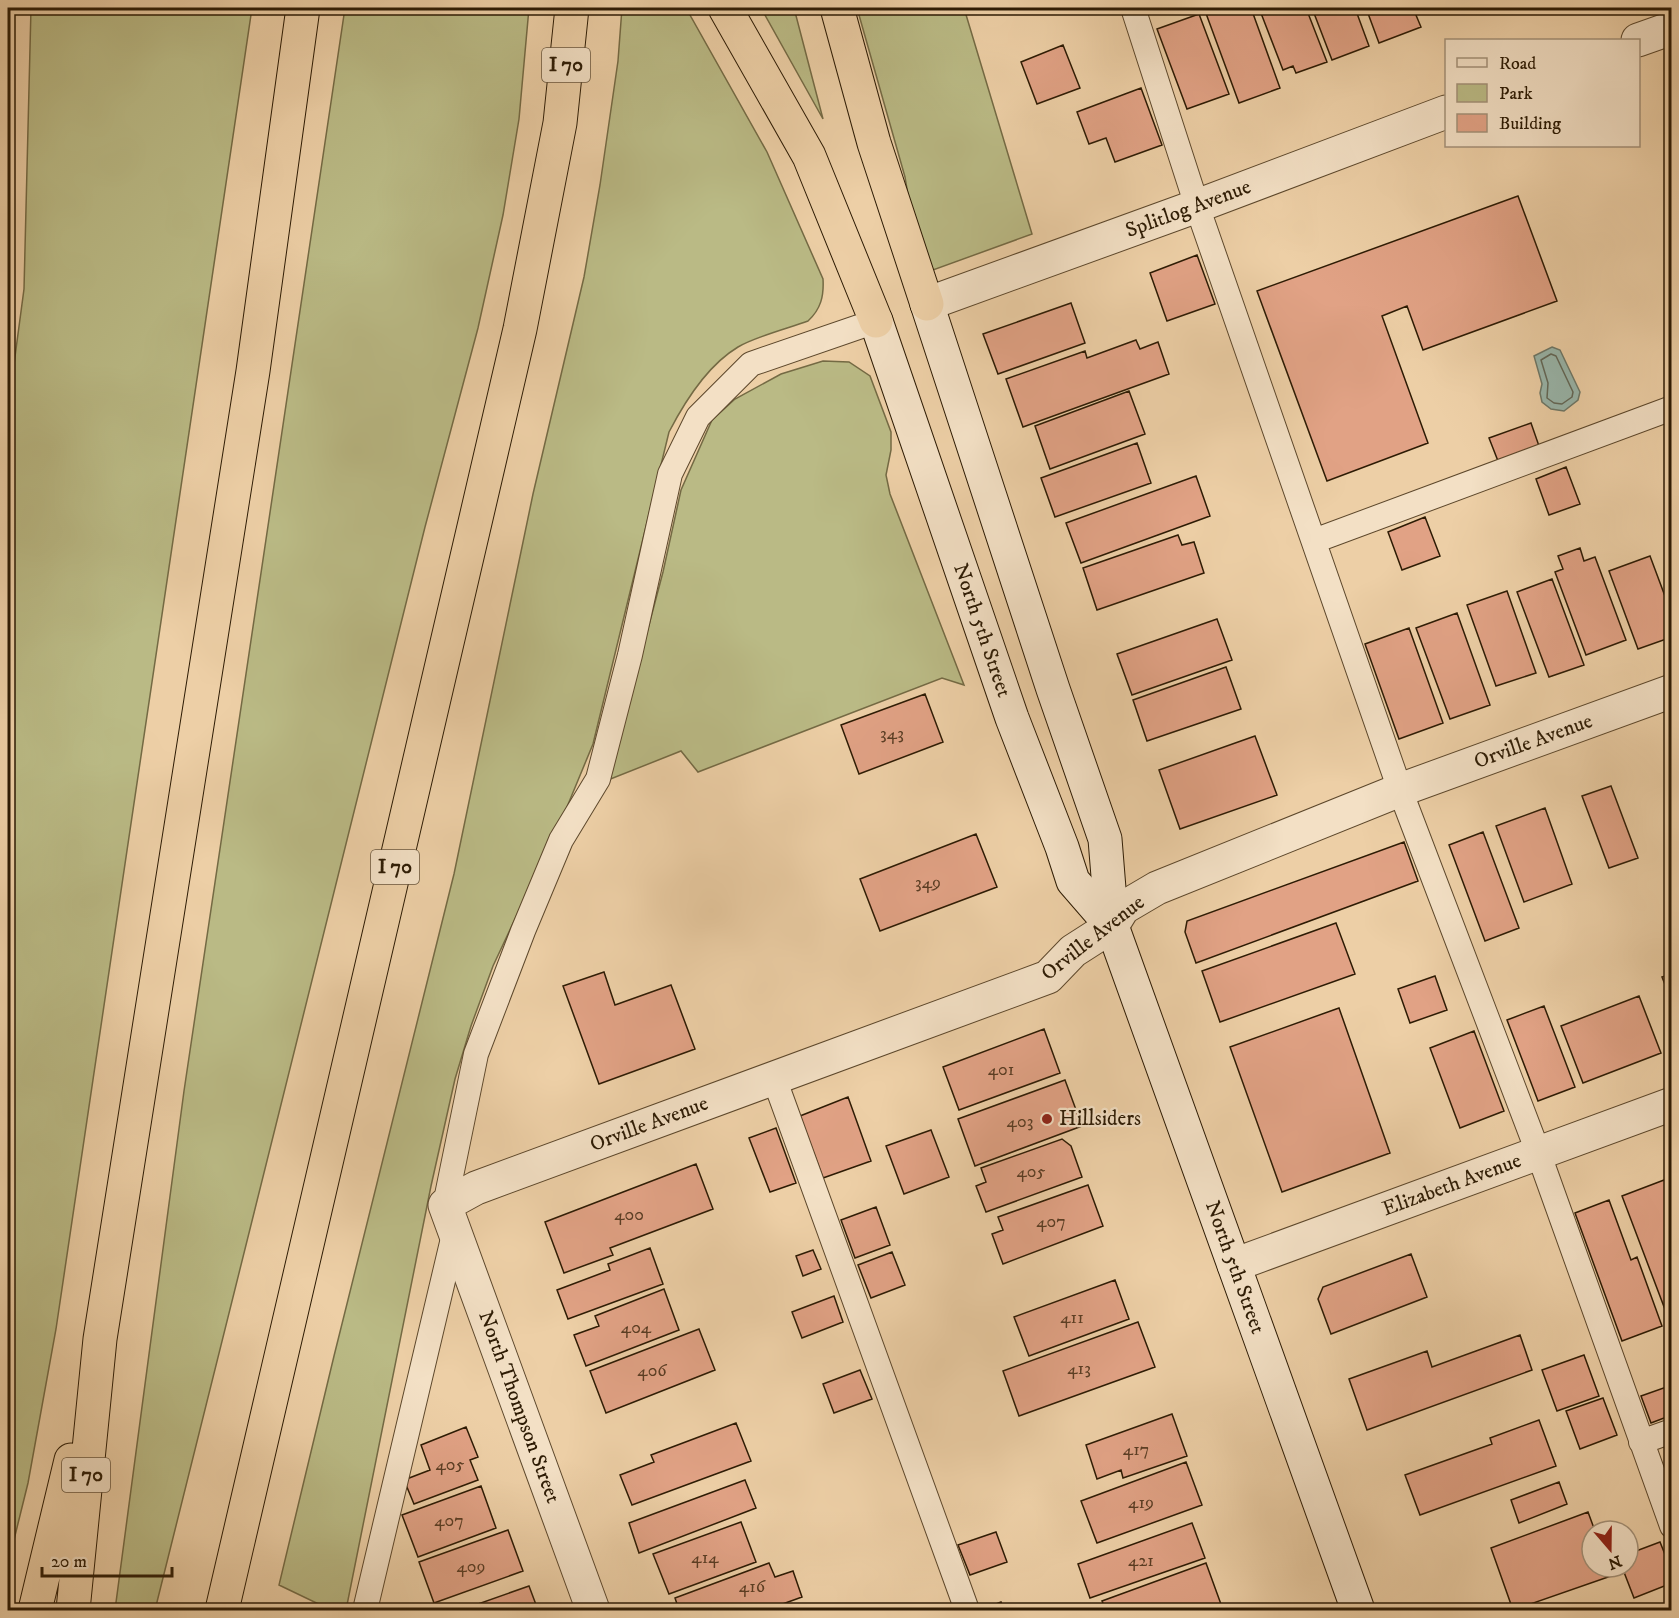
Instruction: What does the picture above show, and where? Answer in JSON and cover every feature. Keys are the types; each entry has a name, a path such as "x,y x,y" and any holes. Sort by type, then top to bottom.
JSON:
{"highway":[{"name":"I 70","path":"73,1611 100,1339 253,371 303,8"},
{"name":"I 70","path":"222,1611 520,329 560,123 572,8"},
{"path":"725,8 809,156 876,321"},
{"path":"837,8 874,143 927,303"},
{"path":"35,1611 100,1339"}],"street":[{"path":"1640,39 1671,28"},
{"name":"Splitlog Avenue","path":"927,303 1197,206 1445,112"},
{"name":"North 5th Street","path":"927,303 1053,689 1105,839 1113,926 1358,1611"},
{"name":"North 5th Street","path":"876,321 1012,718 1073,881 1113,926"},
{"name":"Orville Avenue","path":"450,1217 476,1188 1048,977 1073,951 1113,926 1123,908 1157,888 1400,790 1671,691"},
{"name":"Elizabeth Avenue","path":"1234,1265 1671,1104"},
{"name":"North Thompson Street","path":"450,1217 593,1611"}],"lane":[{"path":"1133,8 1197,206 1400,790 1538,1152 1671,1526"},
{"path":"365,1611 450,1217 476,1054 561,840 598,779 630,655 670,474 698,417 751,364 876,321"},
{"path":"1314,541 1671,408"},
{"path":"774,1078 967,1611"},
{"path":"1641,1442 1671,1431"}],"green space":[{"path":"31,8 252,8 56,1329 28,1483 8,1564 8,409 24,289"},
{"path":"345,8 529,8 519,119 503,215 478,328 425,527 155,1610 115,1610 184,1091"},
{"path":"622,8 686,8 767,152 823,279 822,297 819,307 808,321 745,343 727,355 707,374 690,396 669,432 593,744 562,819 493,966 455,1079 431,1186 346,1610 331,1610 279,1585 454,874 533,494 584,277 618,61"},
{"path":"761,8 794,8 823,119"},
{"path":"857,8 964,8 1032,234 933,270 919,262 905,177"},
{"path":"823,361 849,362 870,376 891,432 891,450 886,475 890,494 964,685 942,678 698,772 681,751 608,780 663,572 681,490 712,420 735,399 781,374"}],"water":[{"path":"1552,347 1560,350 1580,392 1578,400 1564,411 1551,409 1542,402 1540,393 1542,384 1534,356"}],"building":[{"path":"1204,8 1251,8 1280,88 1239,103"},
{"path":"1259,8 1306,8 1327,62 1296,73 1293,66 1283,70"},
{"path":"1312,8 1355,8 1369,46 1332,60"},
{"path":"1366,8 1413,8 1421,27 1379,43"},
{"path":"1199,14 1229,94 1187,109 1157,29"},
{"path":"1063,45 1080,88 1037,104 1021,62"},
{"path":"1141,88 1162,145 1115,162 1106,138 1089,144 1077,112"},
{"path":"1518,196 1557,301 1423,350 1407,306 1382,316 1428,443 1327,481 1257,291"},
{"path":"1197,255 1215,304 1167,321 1150,273"},
{"path":"1071,303 1085,343 998,374 983,334"},
{"path":"1136,340 1140,349 1158,342 1169,374 1023,427 1006,379 1085,351 1087,358"},
{"path":"1129,391 1145,434 1050,469 1035,426"},
{"path":"1531,423 1539,446 1498,461 1489,438"},
{"path":"1137,443 1151,483 1055,517 1041,478"},
{"path":"1566,467 1580,504 1549,515 1536,479"},
{"path":"1196,476 1210,516 1081,563 1066,523"},
{"path":"1425,517 1440,556 1402,570 1388,532"},
{"path":"1178,535 1182,545 1194,542 1204,573 1097,610 1083,568"},
{"path":"1580,548 1584,561 1595,557 1626,640 1586,655 1555,572 1563,569 1558,556"},
{"path":"1650,556 1672,615 1672,637 1638,649 1609,571"},
{"path":"1552,579 1584,665 1549,677 1517,592"},
{"path":"1507,591 1536,673 1496,686 1467,605"},
{"path":"1457,613 1490,705 1450,719 1416,628"},
{"path":"1217,619 1232,660 1132,695 1117,654"},
{"path":"1409,628 1443,723 1399,739 1365,644"},
{"path":"1226,667 1241,709 1147,741 1133,700"},
{"path":"925,694 943,742 859,774 841,725"},
{"path":"1255,736 1277,795 1180,829 1159,770"},
{"path":"1611,786 1638,858 1609,868 1582,796"},
{"path":"1545,808 1572,884 1524,902 1496,826"},
{"path":"1483,832 1519,928 1485,941 1449,845"},
{"path":"976,834 997,887 880,931 860,879"},
{"path":"1404,842 1418,881 1196,963 1185,932 1187,921"},
{"path":"1336,923 1355,974 1220,1022 1202,971"},
{"path":"604,972 615,1005 671,985 695,1049 599,1084 563,986"},
{"path":"1672,974 1672,1002 1662,977"},
{"path":"1435,976 1447,1010 1410,1023 1398,989"},
{"path":"1639,996 1661,1053 1583,1083 1561,1026"},
{"path":"1544,1006 1575,1087 1538,1101 1507,1020"},
{"path":"1339,1008 1390,1153 1282,1192 1230,1047"},
{"path":"1044,1029 1060,1073 959,1110 943,1067"},
{"path":"1474,1031 1504,1111 1460,1128 1430,1048"},
{"path":"1065,1080 1082,1126 975,1166 958,1119"},
{"path":"848,1097 871,1161 823,1178 800,1116"},
{"path":"776,1128 796,1183 770,1192 749,1138"},
{"path":"931,1130 949,1177 904,1194 886,1146"},
{"path":"1062,1139 1071,1146 1082,1177 986,1212 976,1186 986,1182 981,1168"},
{"path":"696,1164 713,1209 610,1248 613,1255 564,1273 545,1222"},
{"path":"1664,1180 1672,1199 1672,1310 1666,1312 1622,1196"},
{"path":"1088,1185 1103,1226 1003,1264 992,1234 1003,1230 998,1217"},
{"path":"1609,1200 1631,1260 1637,1257 1662,1326 1622,1341 1575,1213"},
{"path":"876,1207 890,1245 855,1258 841,1220"},
{"path":"650,1248 663,1284 568,1319 557,1290 610,1270 608,1264"},
{"path":"813,1250 821,1269 803,1276 796,1256"},
{"path":"892,1252 905,1285 871,1298 858,1265"},
{"path":"1411,1254 1427,1297 1331,1334 1318,1299 1323,1287"},
{"path":"1115,1280 1129,1319 1029,1356 1014,1317"},
{"path":"664,1289 679,1330 586,1366 574,1335 599,1326 595,1316"},
{"path":"834,1296 843,1322 802,1338 792,1312"},
{"path":"1138,1322 1155,1367 1019,1416 1003,1371"},
{"path":"699,1329 715,1370 606,1413 590,1371"},
{"path":"1520,1335 1532,1370 1367,1430 1349,1379 1427,1351 1432,1367"},
{"path":"1584,1355 1599,1396 1557,1411 1542,1370"},
{"path":"860,1370 872,1399 834,1413 823,1384"},
{"path":"1672,1385 1672,1415 1651,1423 1641,1396"},
{"path":"1603,1398 1617,1435 1580,1449 1566,1411"},
{"path":"1172,1414 1187,1456 1123,1478 1121,1470 1097,1479 1086,1445"},
{"path":"1539,1420 1556,1466 1420,1515 1405,1475 1492,1444 1490,1438"},
{"path":"736,1423 751,1461 632,1505 620,1475 654,1462 651,1455"},
{"path":"466,1427 478,1457 470,1460 478,1480 414,1504 404,1480 430,1470 421,1445"},
{"path":"1186,1462 1202,1505 1097,1543 1081,1501"},
{"path":"745,1480 756,1508 639,1553 629,1523"},
{"path":"1559,1482 1567,1504 1519,1523 1511,1500"},
{"path":"481,1486 496,1528 418,1557 402,1515"},
{"path":"1588,1512 1591,1519 1580,1519 1580,1579 1602,1579 1513,1610 1491,1548"},
{"path":"741,1522 756,1562 669,1594 653,1554"},
{"path":"1192,1523 1205,1558 1090,1598 1078,1564"},
{"path":"508,1530 523,1571 434,1603 419,1562"},
{"path":"996,1532 1007,1562 970,1575 958,1545"},
{"path":"1660,1542 1672,1572 1672,1583 1634,1598 1627,1579 1640,1579 1640,1550"},
{"path":"769,1563 775,1577 793,1571 802,1597 766,1610 679,1610 675,1598"},
{"path":"1206,1563 1222,1607 1212,1610 1106,1610 1102,1601"},
{"path":"529,1586 538,1610 461,1610"},
{"path":"1001,1602 1004,1610 981,1610"}],"place":[{"name":"Hillsiders","path":"1047,1119"}]}
